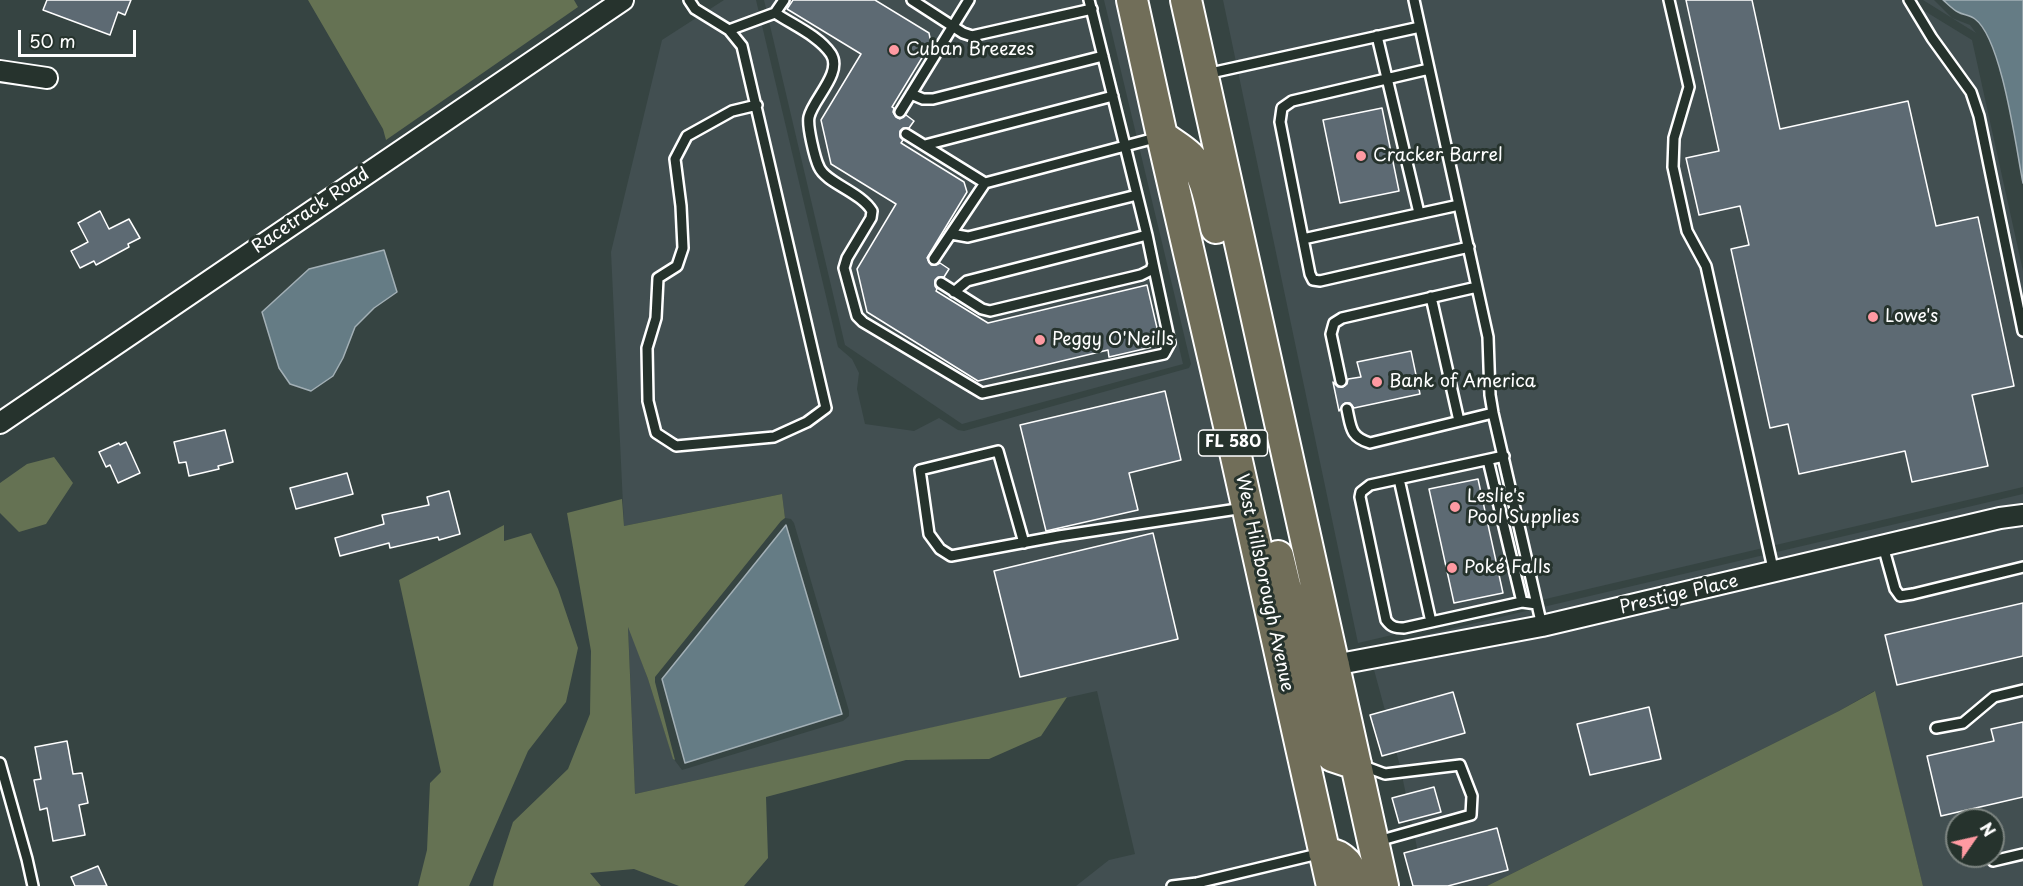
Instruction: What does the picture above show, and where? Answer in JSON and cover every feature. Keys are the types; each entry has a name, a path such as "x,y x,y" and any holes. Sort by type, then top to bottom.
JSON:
{"main road":[{"name":"West Hillsborough Avenue","path":"1132,0 1332,886"},
{"name":"FL 580","path":"1186,2 1383,886"},
{"path":"1162,136 1190,157 1196,166 1208,193 1243,346 1268,371"},
{"path":"1216,370 1248,424 1285,585 1298,628 1309,652 1334,665"},
{"path":"1275,635 1305,673 1325,746 1332,756 1356,764"},
{"path":"1324,852 1337,854 1346,861 1357,886"}],"street":[{"name":"Racetrack Road","path":"0,423 623,0"},
{"path":"0,71 47,78"},
{"name":"Prestige Place","path":"1334,665 1542,626 2000,518 2023,515"}],"lane":[{"path":"689,0 694,9 729,30 742,46 757,105 826,408 807,422 774,437 676,446 656,433 648,400 647,348 656,318 658,278 677,266 683,248 675,159 687,136 732,111 757,105"},
{"path":"729,30 775,14 784,0"},
{"path":"775,14 813,38 830,52 834,60 832,75 812,110 809,125 820,171 864,200 872,211 871,218 847,258 844,268 857,316 863,322 982,393 1164,354 1170,343 1154,264 1090,4 972,36 963,33 912,0"},
{"path":"900,112 969,0"},
{"path":"1414,0 1488,337 1490,395 1493,413 1542,626"},
{"path":"1669,0 1689,87 1674,138 1673,167 1676,186 1687,231 1706,266 1774,573"},
{"path":"1909,0 1932,38 1971,92 1977,108 2023,331"},
{"path":"1203,75 1420,27"},
{"path":"1377,36 1419,213"},
{"path":"911,94 923,99 933,99 1103,56"},
{"path":"1429,69 1292,101 1282,108 1280,122 1310,274 1313,280 1320,281 1468,247"},
{"path":"925,145 1113,96"},
{"path":"906,134 985,183"},
{"path":"934,259 985,183 1162,136"},
{"path":"951,234 968,237 1137,195"},
{"path":"1303,239 1459,205"},
{"path":"954,292 967,281 1147,235"},
{"path":"940,283 982,309 990,311 1141,275 1151,270 1154,264"},
{"path":"1341,381 1331,334 1334,323 1342,318 1477,287"},
{"path":"1431,297 1459,421"},
{"path":"1347,409 1353,433 1360,440 1370,443 1493,413"},
{"path":"1024,543 998,451 920,470 929,534 939,549 951,556 1247,507"},
{"path":"1504,456 1370,485 1361,492 1360,497 1386,620 1396,628 1522,602 1537,604"},
{"path":"1488,460 1522,602"},
{"path":"1399,479 1431,622"},
{"path":"1883,546 1894,589 1900,596 2023,567"},
{"path":"1936,728 1963,723 1994,697 2023,690"},
{"path":"0,763 33,886"},
{"path":"1356,764 1385,774 1460,765 1472,796 1471,815 1373,843"},
{"path":"1172,886 1197,883 1324,852"},
{"path":"2005,858 2023,854"}],"shaded area":[{"path":"724,0 756,0 838,347 852,359 859,373 857,389 865,424 914,431 939,418 958,430 964,431 1189,368 1191,364 1104,0 1118,0 1227,479 1315,886 1076,886 1109,860 1135,854 1097,691 635,794 628,624 673,758 682,770 843,721 849,716 794,523 791,519 785,518 782,494 624,526 611,252 662,40"},
{"path":"764,0 1097,0 1183,364 962,424 845,345"},
{"path":"1223,0 1914,0 1918,7 1972,40 2023,271 2023,487 1358,643"},
{"path":"1923,0 1934,0 1952,18 1970,25 1976,33"},
{"path":"2023,494 2023,506 1541,618 1369,650 1369,648"},
{"path":"2023,523 2023,886 1923,886 1874,691 1839,711 1487,886 1425,886 1400,766 1373,666"}],"green space":[{"path":"308,0 574,0 578,7 386,140 383,129"},
{"path":"54,457 73,483 46,524 19,532 0,513 0,483 27,464"},
{"path":"782,494 785,518 655,677 675,760 628,627 635,794 1067,697 1041,736 989,759 906,760 766,797 768,858 744,886 679,886 634,869 590,873 601,886 493,886 513,822 568,769 590,714 591,651 567,513 622,499 624,526"},
{"path":"504,525 504,541 531,533 558,589 578,648 566,702 528,751 469,886 418,886 427,850 430,783 441,772 399,580"},
{"path":"1875,691 1923,886 1487,886 1839,711"}],"water":[{"path":"1943,0 2023,0 2023,183 2012,121 1993,48 1985,30 1975,19 1956,11"},
{"path":"384,250 397,292 374,308 355,327 333,376 311,391 290,384 279,368 262,312 309,269"},
{"path":"786,525 842,714 685,763 662,679"}],"building":[{"path":"47,0 131,0 125,15 118,12 110,35 43,10"},
{"path":"793,0 875,0 929,33 931,43 892,107 896,117 900,119 906,115 914,121 909,128 903,128 900,131 900,137 903,140 901,143 964,182 967,192 927,258 931,265 940,263 949,269 944,277 938,277 935,280 936,291 988,323 1147,285 1161,345 1109,357 1108,350 978,381 867,312 857,269 896,204 831,164 821,120 861,54 787,9"},
{"name":"Lowe's","path":"1686,0 1752,0 1780,129 1908,101 1936,226 1978,217 2014,386 1972,395 1988,466 1912,482 1905,451 1799,474 1788,424 1770,428 1731,249 1749,245 1740,206 1699,215 1686,158 1719,151"},
{"name":"Cracker Barrel","path":"1382,108 1399,191 1340,203 1323,120"},
{"path":"100,211 109,229 129,219 140,238 128,244 129,247 96,265 94,261 80,268 71,251 88,242 78,223"},
{"name":"Bank of America","path":"1411,351 1420,394 1354,408 1350,403 1345,403 1339,411 1333,382 1338,387 1343,387 1347,384 1348,379 1361,377 1357,362"},
{"path":"1165,391 1181,460 1129,473 1138,510 1046,531 1020,425"},
{"path":"225,430 233,462 218,466 219,469 189,476 186,462 179,463 174,442"},
{"path":"126,442 140,473 118,483 110,465 106,467 99,452"},
{"path":"347,473 353,494 296,509 290,488"},
{"path":"1478,479 1503,593 1454,603 1429,489"},
{"path":"449,491 460,534 390,548 389,543 340,556 335,538 384,524 382,515 429,505 427,497"},
{"path":"1153,533 1178,639 1020,677 994,571"},
{"path":"2023,603 2023,656 1897,685 1885,635"},
{"path":"1453,692 1465,733 1382,756 1370,715"},
{"path":"1649,707 1661,759 1590,775 1577,724"},
{"path":"2023,722 2023,797 1976,808 1945,808 1945,815 1941,816 1927,756 1994,741 1991,729"},
{"path":"67,741 73,774 82,773 88,803 79,805 85,835 53,841 47,808 40,810 34,780 41,779 35,747"},
{"path":"1434,787 1441,812 1399,823 1392,798"},
{"path":"1497,828 1508,870 1448,886 1413,886 1404,853"},
{"path":"98,866 107,886 75,886 71,877"}],"place":[{"name":"Cuban Breezes","path":"894,50"},
{"name":"Cracker Barrel","path":"1361,156"},
{"name":"Lowe's","path":"1873,317"},
{"name":"Peggy O'Neills","path":"1040,340"},
{"name":"Bank of America","path":"1377,382"},
{"name":"Leslie's Pool Supplies","path":"1455,507"},
{"name":"Poké Falls","path":"1452,568"}]}
